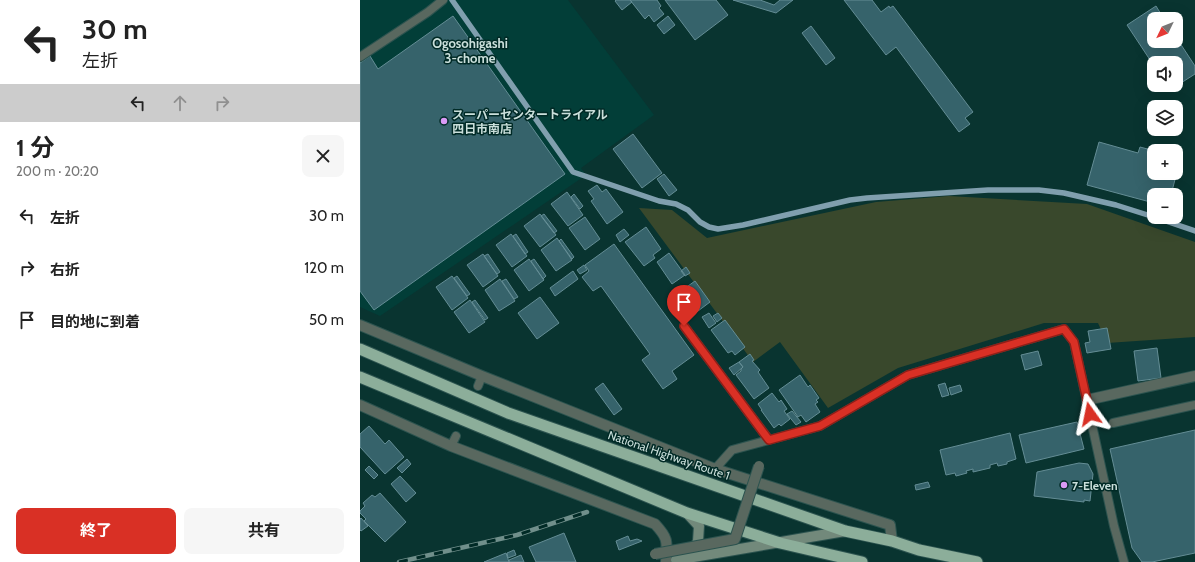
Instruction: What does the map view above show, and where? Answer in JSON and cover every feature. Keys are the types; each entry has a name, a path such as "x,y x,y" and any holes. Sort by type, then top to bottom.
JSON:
{"highway":[{"name":"National Highway Route 1","path":"360,349 508,412 845,531 892,541 919,550 977,562"},
{"path":"360,377 687,513 780,543 862,562"}],"main road":[{"path":"675,561 693,553 698,541 699,526 687,513"},
{"path":"675,561 845,531"}],"street":[{"path":"360,325 482,376 715,469 890,525 892,541"},
{"path":"1087,400 1195,376"},
{"path":"360,405 453,441 655,524 665,534 667,546 666,562"},
{"path":"655,554 735,538 759,466"}],"lane":[{"path":"360,58 428,12 443,0"},
{"path":"684,326 769,440"},
{"path":"715,469 732,450 820,426 908,375 1064,329 1074,342 1114,526 1124,562"},
{"path":"478,386 482,376"},
{"path":"1113,423 1195,405"}],"shaded area":[{"path":"360,0 568,0 654,115 581,168 586,175 380,316 360,307"},
{"path":"949,196 1087,204 1195,242 1195,337 1107,343 1098,323 1044,323 898,368 828,408 780,342 753,362 639,208 672,210 707,238 876,202"}],"building":[{"path":"630,0 632,2 622,10 615,1"},
{"path":"630,0 657,0 661,6 659,8 664,14 654,22 649,15 645,19"},
{"path":"665,0 716,0 728,15 695,40"},
{"path":"733,0 760,0 774,5 780,0 793,0 776,13"},
{"path":"844,0 872,0 881,12 889,6 890,8 893,6 973,112 965,118 970,124 959,132 896,47 886,55"},
{"path":"1156,6 1160,12 1147,12 1147,48 1183,48 1195,66 1195,74 1183,82 1183,56 1147,56 1127,25"},
{"name":"スーパーセンタートライアル 四日市南店","path":"453,16 565,174 374,310 360,291 360,63 370,56 378,69"},
{"path":"668,16 675,25 664,34 657,25"},
{"path":"811,26 835,58 826,65 802,33"},
{"path":"633,134 662,173 642,188 613,149"},
{"path":"1099,142 1138,153 1140,147 1147,149 1147,180 1175,180 1173,188 1147,188 1147,201 1087,185"},
{"path":"664,174 677,190 669,196 657,179"},
{"path":"597,185 602,192 606,189 623,212 607,224 591,201 594,199 588,191"},
{"path":"567,192 583,215 568,226 551,204"},
{"path":"574,194 583,206 580,209 571,197"},
{"path":"540,214 556,235 540,247 524,226"},
{"path":"544,214 557,231 554,233 541,216"},
{"path":"585,217 600,239 585,250 569,228"},
{"path":"646,227 661,249 653,255 655,258 644,266 625,242"},
{"path":"624,229 629,235 620,242 616,235"},
{"path":"511,234 527,256 512,267 496,245"},
{"path":"516,234 528,252 525,254 513,236"},
{"path":"557,238 572,260 556,271 541,250"},
{"path":"561,239 574,257 572,259 559,241"},
{"path":"614,244 694,355 672,371 677,379 663,389 642,360 650,354 601,286 593,291 582,277 589,271 585,265"},
{"path":"669,253 685,275 672,284 657,262"},
{"path":"483,254 498,276 483,287 467,265"},
{"path":"488,254 500,272 497,274 484,256"},
{"path":"529,259 544,280 529,291 514,270"},
{"path":"534,259 546,276 543,279 531,261"},
{"path":"584,265 587,270 580,274 577,270"},
{"path":"686,267 690,273 685,276 681,271"},
{"path":"573,271 578,279 555,296 550,288"},
{"path":"452,276 468,298 452,310 436,287"},
{"path":"457,276 470,294 467,296 454,278"},
{"path":"500,279 515,301 499,311 485,290"},
{"path":"506,279 518,297 514,299 502,281"},
{"path":"695,281 710,302 694,314 691,309 689,311 677,294"},
{"path":"540,297 559,323 537,339 518,313"},
{"path":"470,300 485,322 469,333 454,312"},
{"path":"475,300 488,318 485,320 472,302"},
{"path":"709,313 716,323 709,328 702,317"},
{"path":"718,313 722,318 717,322 713,316"},
{"path":"725,320 745,347 735,355 732,351 728,353 711,330"},
{"path":"1107,328 1111,349 1087,353 1085,343 1090,342 1088,331"},
{"path":"1157,348 1161,378 1138,381 1134,351"},
{"path":"1038,351 1042,365 1025,370 1021,355"},
{"path":"750,354 754,360 752,361 760,370 758,372 769,388 754,399 736,375 743,367 739,362"},
{"path":"739,362 743,367 734,375 729,368"},
{"path":"800,375 808,387 810,385 819,398 816,400 818,402 815,404 820,412 806,422 801,415 798,417 779,390"},
{"path":"603,383 622,409 614,415 595,389"},
{"path":"945,383 949,395 942,397 938,385"},
{"path":"960,385 962,391 951,395 949,388"},
{"path":"772,393 779,402 781,400 787,409 784,411 790,419 781,426 779,424 774,428 758,404"},
{"path":"792,411 801,422 796,425 787,414"},
{"path":"1077,422 1084,449 1026,463 1019,435"},
{"path":"369,426 385,444 389,440 404,457 385,474 360,447 360,434"},
{"path":"1195,430 1195,553 1152,562 1142,562 1132,548 1110,449"},
{"path":"1010,433 1016,459 1007,462 1007,464 998,466 997,463 990,465 990,468 973,472 973,469 966,471 967,473 956,476 955,473 946,475 940,450"},
{"path":"407,459 411,464 402,473 397,468"},
{"name":"7-Eleven","path":"1079,463 1088,464 1093,474 1090,501 1084,500 1084,502 1034,496 1037,472"},
{"path":"369,466 378,475 374,479 365,470"},
{"path":"400,476 416,493 406,502 391,484"},
{"path":"928,482 930,487 916,490 915,485"},
{"path":"380,493 406,522 385,542 364,521 366,519 360,513 365,506 363,503 372,495 375,497"},
{"path":"361,518 368,526 361,531 360,519"},
{"path":"564,533 576,562 536,562 529,547"},
{"path":"628,536 630,541 637,539 642,541 619,550 616,541"},
{"path":"514,550 516,555 508,558 507,553"},
{"path":"506,553 509,562 484,562"},
{"path":"521,555 524,562 509,562 509,560"}],"waterway":[{"path":"452,0 573,172 659,201 676,204 688,210 700,222 709,227 718,229 743,225 850,200 988,190 1039,190 1064,193 1116,205 1147,215"},
{"path":"1174,224 1195,231"}],"railway":[{"path":"399,562 517,535 587,512"}],"place":[{"name":"スーパーセンタートライアル 四日市南店","path":"444,121"},
{"name":"7-Eleven","path":"1064,485"}],"district":[{"name":"Ogosohigashi 3-chome","path":"470,50"}],"route":[{"path":"684,326 769,440 820,426 908,375 1064,329 1074,342 1090,414"}]}
